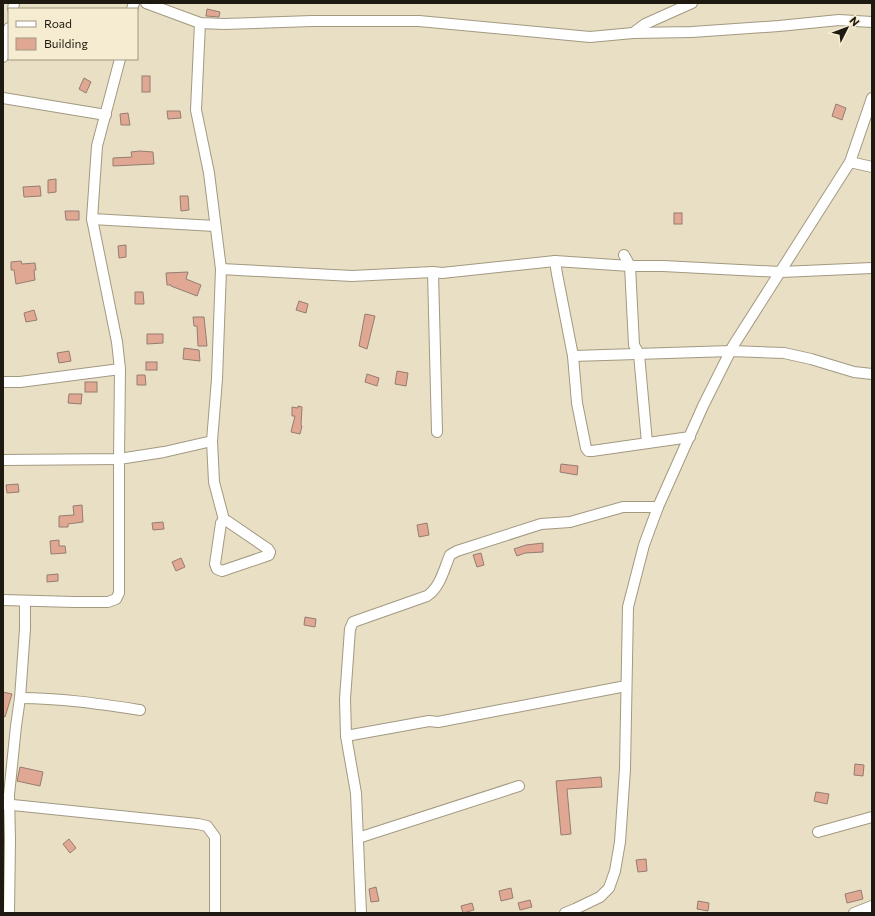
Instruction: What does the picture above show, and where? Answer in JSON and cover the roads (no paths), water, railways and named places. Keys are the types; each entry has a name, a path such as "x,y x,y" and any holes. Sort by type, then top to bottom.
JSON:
{"street":[{"path":"146,3 200,23 224,24 312,21 419,21 590,38 633,33 700,32 839,20 872,22"},
{"path":"633,33 645,24 692,3"},
{"path":"200,23 196,110 209,173 221,269 217,379 212,441 214,482 224,520 222,523 215,564 217,569 222,571 269,555 270,552 268,549 224,520"},
{"path":"3,57 8,33"},
{"path":"3,600 108,602 116,599 119,593 120,369 117,342 92,219 97,146 120,60"},
{"path":"3,98 106,115"},
{"path":"565,913 575,910 600,897 609,888 615,871 620,842 625,769 628,607 644,545 658,507 703,406 731,351 850,162 872,98"},
{"path":"850,162 872,167"},
{"path":"92,219 216,226"},
{"path":"624,255 630,266 634,345 639,354 647,443"},
{"path":"221,269 352,276 433,272 442,273 555,261 630,266 663,266 781,272 872,268"},
{"path":"555,261 573,356 576,402 586,448 592,451 690,437"},
{"path":"433,272 437,432"},
{"path":"573,356 731,351 784,353 811,359 854,372 872,374"},
{"path":"3,382 20,382 120,369"},
{"path":"3,460 119,459 164,452 212,441"},
{"path":"361,913 356,792 346,736 345,698 350,628 353,622 432,593 437,587 450,555 457,551 542,524 570,522 623,507 658,507"},
{"path":"9,913 10,840 6,805 20,698 25,629 25,600"},
{"path":"346,736 429,721 438,722 626,686"},
{"path":"20,698 47,698 140,710"},
{"path":"358,838 519,786"},
{"path":"6,805 207,826 215,837 215,913"},
{"path":"818,832 872,817"},
{"path":"854,913 872,906"}]}
